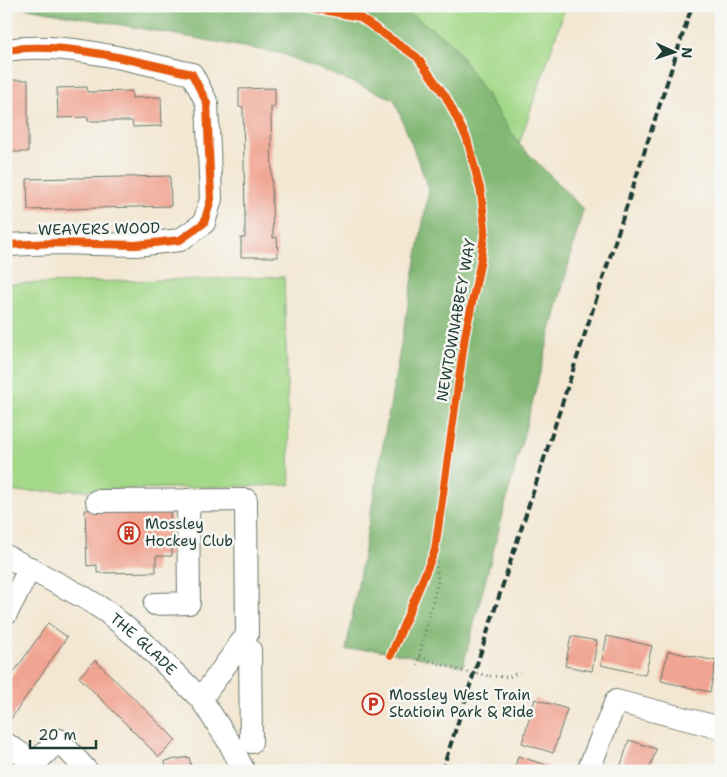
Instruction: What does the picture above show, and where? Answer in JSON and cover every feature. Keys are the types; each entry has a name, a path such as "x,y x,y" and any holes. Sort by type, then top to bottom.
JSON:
{"street":[{"name":"WEAVERS WOOD","path":"6,50 26,47 93,53 192,74 207,103 211,199 204,223 180,240 136,245 57,243 6,245"},
{"path":"154,604 189,603 188,500"},
{"path":"97,501 246,500 247,635 200,699"},
{"name":"THE GLADE","path":"6,556 106,612 143,642 200,699 229,742 244,771"},
{"path":"6,614 30,568"},
{"path":"240,644 250,650 252,742"},
{"path":"588,771 616,701 721,728"},
{"path":"6,744 35,763 59,740 87,771"}],"path":[{"path":"417,665 438,581 436,540"},
{"path":"427,567 435,550"},
{"path":"420,657 462,671 490,676 509,677 519,672"}],"green space":[{"path":"16,6 399,6 451,42 519,144 583,209 463,666 374,649 346,650 429,189 394,99 283,54"},
{"path":"399,6 566,6 519,144 452,43"},
{"path":"284,277 290,485 6,492 6,284"}],"building":[{"path":"6,80 28,80 28,152 6,152"},
{"path":"87,87 87,92 132,91 132,98 161,97 162,126 133,127 132,121 88,121 88,117 58,118 57,88"},
{"path":"275,88 275,107 271,107 272,201 273,238 277,237 278,257 241,257 241,238 245,238 245,220 243,107 239,107 239,89"},
{"path":"170,176 171,206 28,210 27,179"},
{"name":"Mossley Hockey Club","path":"170,508 172,556 156,556 156,572 97,573 97,565 87,566 85,510"},
{"path":"48,623 67,637 6,726 6,684"},
{"path":"571,636 597,641 592,671 565,666"},
{"path":"607,636 652,646 645,675 601,665"},
{"path":"668,651 716,661 710,692 661,681"},
{"path":"95,660 176,740 159,757 79,677"},
{"path":"535,699 567,709 553,753 522,743"},
{"path":"629,740 656,749 649,771 619,771"},
{"path":"518,756 549,766 548,771 514,771"},
{"path":"189,757 192,771 167,771 165,761"}],"railway":[{"path":"442,771 692,6"}],"cycle path":[{"name":"NEWTOWNABBEY WAY","path":"303,6 359,17 417,57 446,97 467,139 481,192 485,229 480,265 465,336 435,550 391,655"},
{"path":"6,50 29,48 76,50 124,58 192,74 207,103 211,199 204,223 180,240 136,245 57,243 6,245"}],"place":[{"name":"Mossley Hockey Club","path":"129,533"},
{"name":"Mossley West Train Statioin Park & Ride","path":"373,704"}]}
